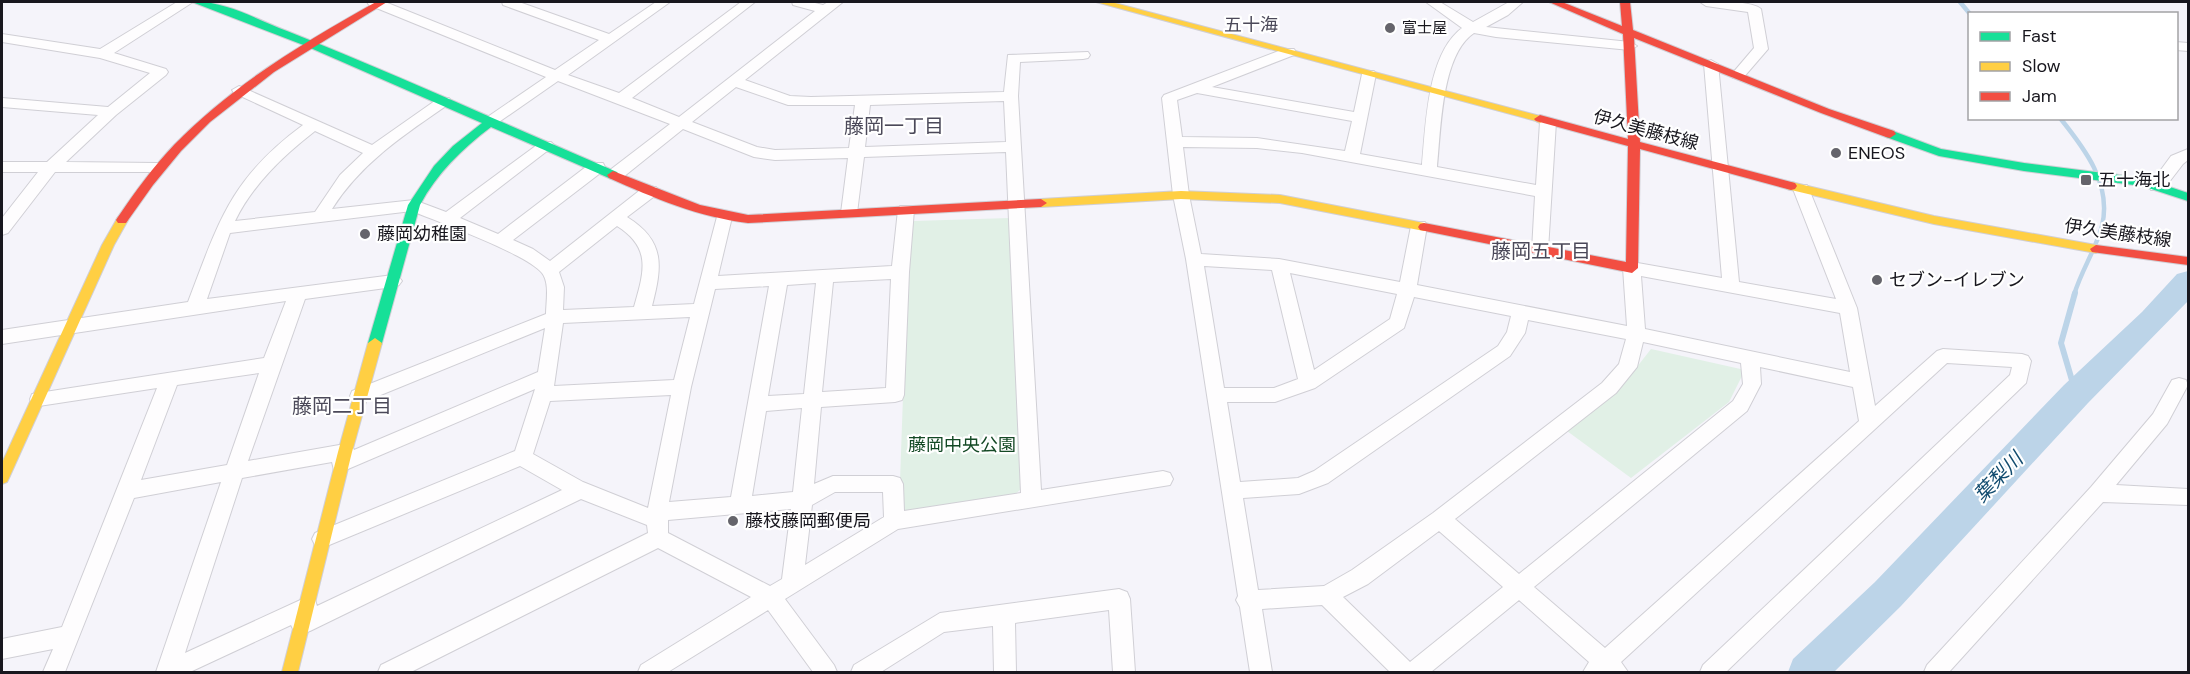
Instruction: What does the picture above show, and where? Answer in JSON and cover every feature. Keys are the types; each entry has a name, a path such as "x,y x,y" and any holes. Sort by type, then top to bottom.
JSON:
{"street":[{"path":"102,54 186,2"},
{"path":"197,2 219,8 310,44 616,174 650,191 724,217 748,219 1181,195 1280,200 1848,308"},
{"path":"2,478 122,219 157,168 210,115 239,90 378,2 557,76 754,152 775,155 1014,147"},
{"path":"508,2 610,39"},
{"path":"290,672 359,396 414,205 429,176 442,159 491,121 660,2"},
{"path":"621,99 749,2"},
{"path":"798,2 830,6"},
{"name":"伊久美藤枝線","path":"1101,2 1801,189 1934,220 2068,245 2188,261"},
{"path":"1432,2 1472,28 1516,35 1630,39"},
{"path":"1429,171 1439,93 1452,51 1459,39 1472,28 1500,15 1517,2"},
{"path":"1554,2 1630,39 1712,64 1825,111 1939,152 2024,167 2117,178 2157,186 2188,197"},
{"path":"1248,600 1327,595 1360,577 1440,519 1609,388 1628,367 1636,334 1632,268 1635,146 1630,39 1625,2"},
{"path":"1706,2 1754,9 1761,48 1738,75"},
{"path":"616,174 830,6"},
{"path":"2,38 102,54 161,72 111,112 51,167 2,229"},
{"path":"1261,672 1194,259 1181,195 1169,98 1289,52"},
{"path":"1031,500 1011,96 1013,58 1083,55"},
{"path":"1712,64 1731,286"},
{"path":"1352,157 1369,74"},
{"path":"733,81 788,100 811,102 1011,96"},
{"path":"1195,88 1360,118"},
{"path":"239,90 372,151"},
{"path":"849,213 863,100"},
{"path":"320,216 335,189 351,170 372,151 444,101"},
{"path":"2,102 111,112"},
{"path":"1540,250 1548,122"},
{"path":"195,307 225,228 240,197 260,173 313,124"},
{"path":"1175,142 1257,143 1302,148 1544,192"},
{"path":"448,219 546,145"},
{"path":"2157,186 2177,160 2188,154"},
{"path":"2,167 157,168"},
{"path":"501,241 597,167"},
{"path":"1801,189 1848,308 1869,423"},
{"path":"550,270 650,191"},
{"path":"225,228 414,205 527,253 550,270 555,287 554,336 545,385 523,456"},
{"path":"758,404 895,395 900,272 906,210"},
{"path":"658,523 682,387 724,217"},
{"path":"616,218 633,227 640,234 648,245 653,259 641,313"},
{"path":"1216,395 1275,395 1308,383 1398,323 1407,290 1419,226"},
{"path":"1194,259 1280,265 1636,334 1860,381"},
{"path":"1280,265 1308,383"},
{"path":"708,283 900,272"},
{"path":"792,583 825,276"},
{"path":"741,505 779,279"},
{"path":"2,337 195,307 393,281"},
{"path":"297,293 167,672 304,616 579,490"},
{"path":"359,396 555,317 702,310"},
{"path":"1232,491 1299,486 1321,477 1504,351 1516,333 1521,312"},
{"path":"1440,519 1519,587 1605,669 1942,356 2022,361 2019,378 1711,672"},
{"path":"1415,672 1740,406 1752,384 1750,358"},
{"path":"39,399 271,364"},
{"path":"54,672 170,380"},
{"path":"127,491 234,472 343,458 545,385 682,387"},
{"path":"1935,672 2098,492 2160,419 2179,385"},
{"path":"523,456 529,463 579,490 658,523 771,597 826,672"},
{"path":"322,539 523,456"},
{"path":"650,672 894,521 1163,479"},
{"path":"389,672 658,523 741,505 802,500 833,484 892,483 894,521"},
{"path":"2098,492 2188,497"},
{"path":"1327,595 1405,672"},
{"path":"862,672 940,623 1119,598 1124,672"},
{"path":"1004,615 1005,672"},
{"path":"2,649 70,635"}],"green space":[{"name":"藤岡中央公園","path":"1009,218 1022,488 1012,497 909,515 899,510 909,225 914,221"},
{"path":"1651,349 1745,370 1729,402 1631,478 1567,431 1618,391"}],"waterway":[{"path":"1960,2 1968,12"},
{"path":"2062,120 2087,155 2100,182 2103,196 2102,226 2074,295"},
{"name":"葉梨川","path":"1807,672 1888,594 2076,394 2153,320 2188,282"},
{"path":"2075,293 2061,343 2076,394"}],"traffic: fast":[{"path":"197,2 219,8 310,44 613,175"},
{"path":"375,343 414,205 429,180 447,158 491,121"},
{"path":"1890,134 1939,152 2024,167 2143,182 2188,197"}],"traffic: slow":[{"path":"1101,2 1540,119"},
{"path":"1791,186 1934,220 2096,249"},
{"path":"1041,203 1181,195 1280,199 1424,227"},
{"path":"2,478 108,245 122,220"},
{"path":"290,672 375,343"}],"traffic: jam":[{"path":"122,220 149,182 177,149 206,119 237,93 305,47 382,2"},
{"path":"1554,2 1825,111 1890,134"},
{"path":"1424,227 1632,268 1634,135 1625,2"},
{"path":"1540,119 1791,186"},
{"path":"613,175 696,208 748,219 1041,203"},
{"path":"2096,249 2188,261"}],"place":[{"name":"富士屋","path":"1390,28"},
{"name":"ENEOS","path":"1836,153"},
{"name":"五十海北","path":"2086,180"},
{"name":"藤岡幼稚園","path":"365,234"},
{"name":"セブン-イレブン","path":"1877,280"},
{"name":"藤枝藤岡郵便局","path":"733,521"}],"district":[{"name":"五十海","path":"1251,25"},
{"name":"藤岡一丁目","path":"894,126"},
{"name":"藤岡五丁目","path":"1541,251"},
{"name":"藤岡二丁目","path":"342,406"}]}
